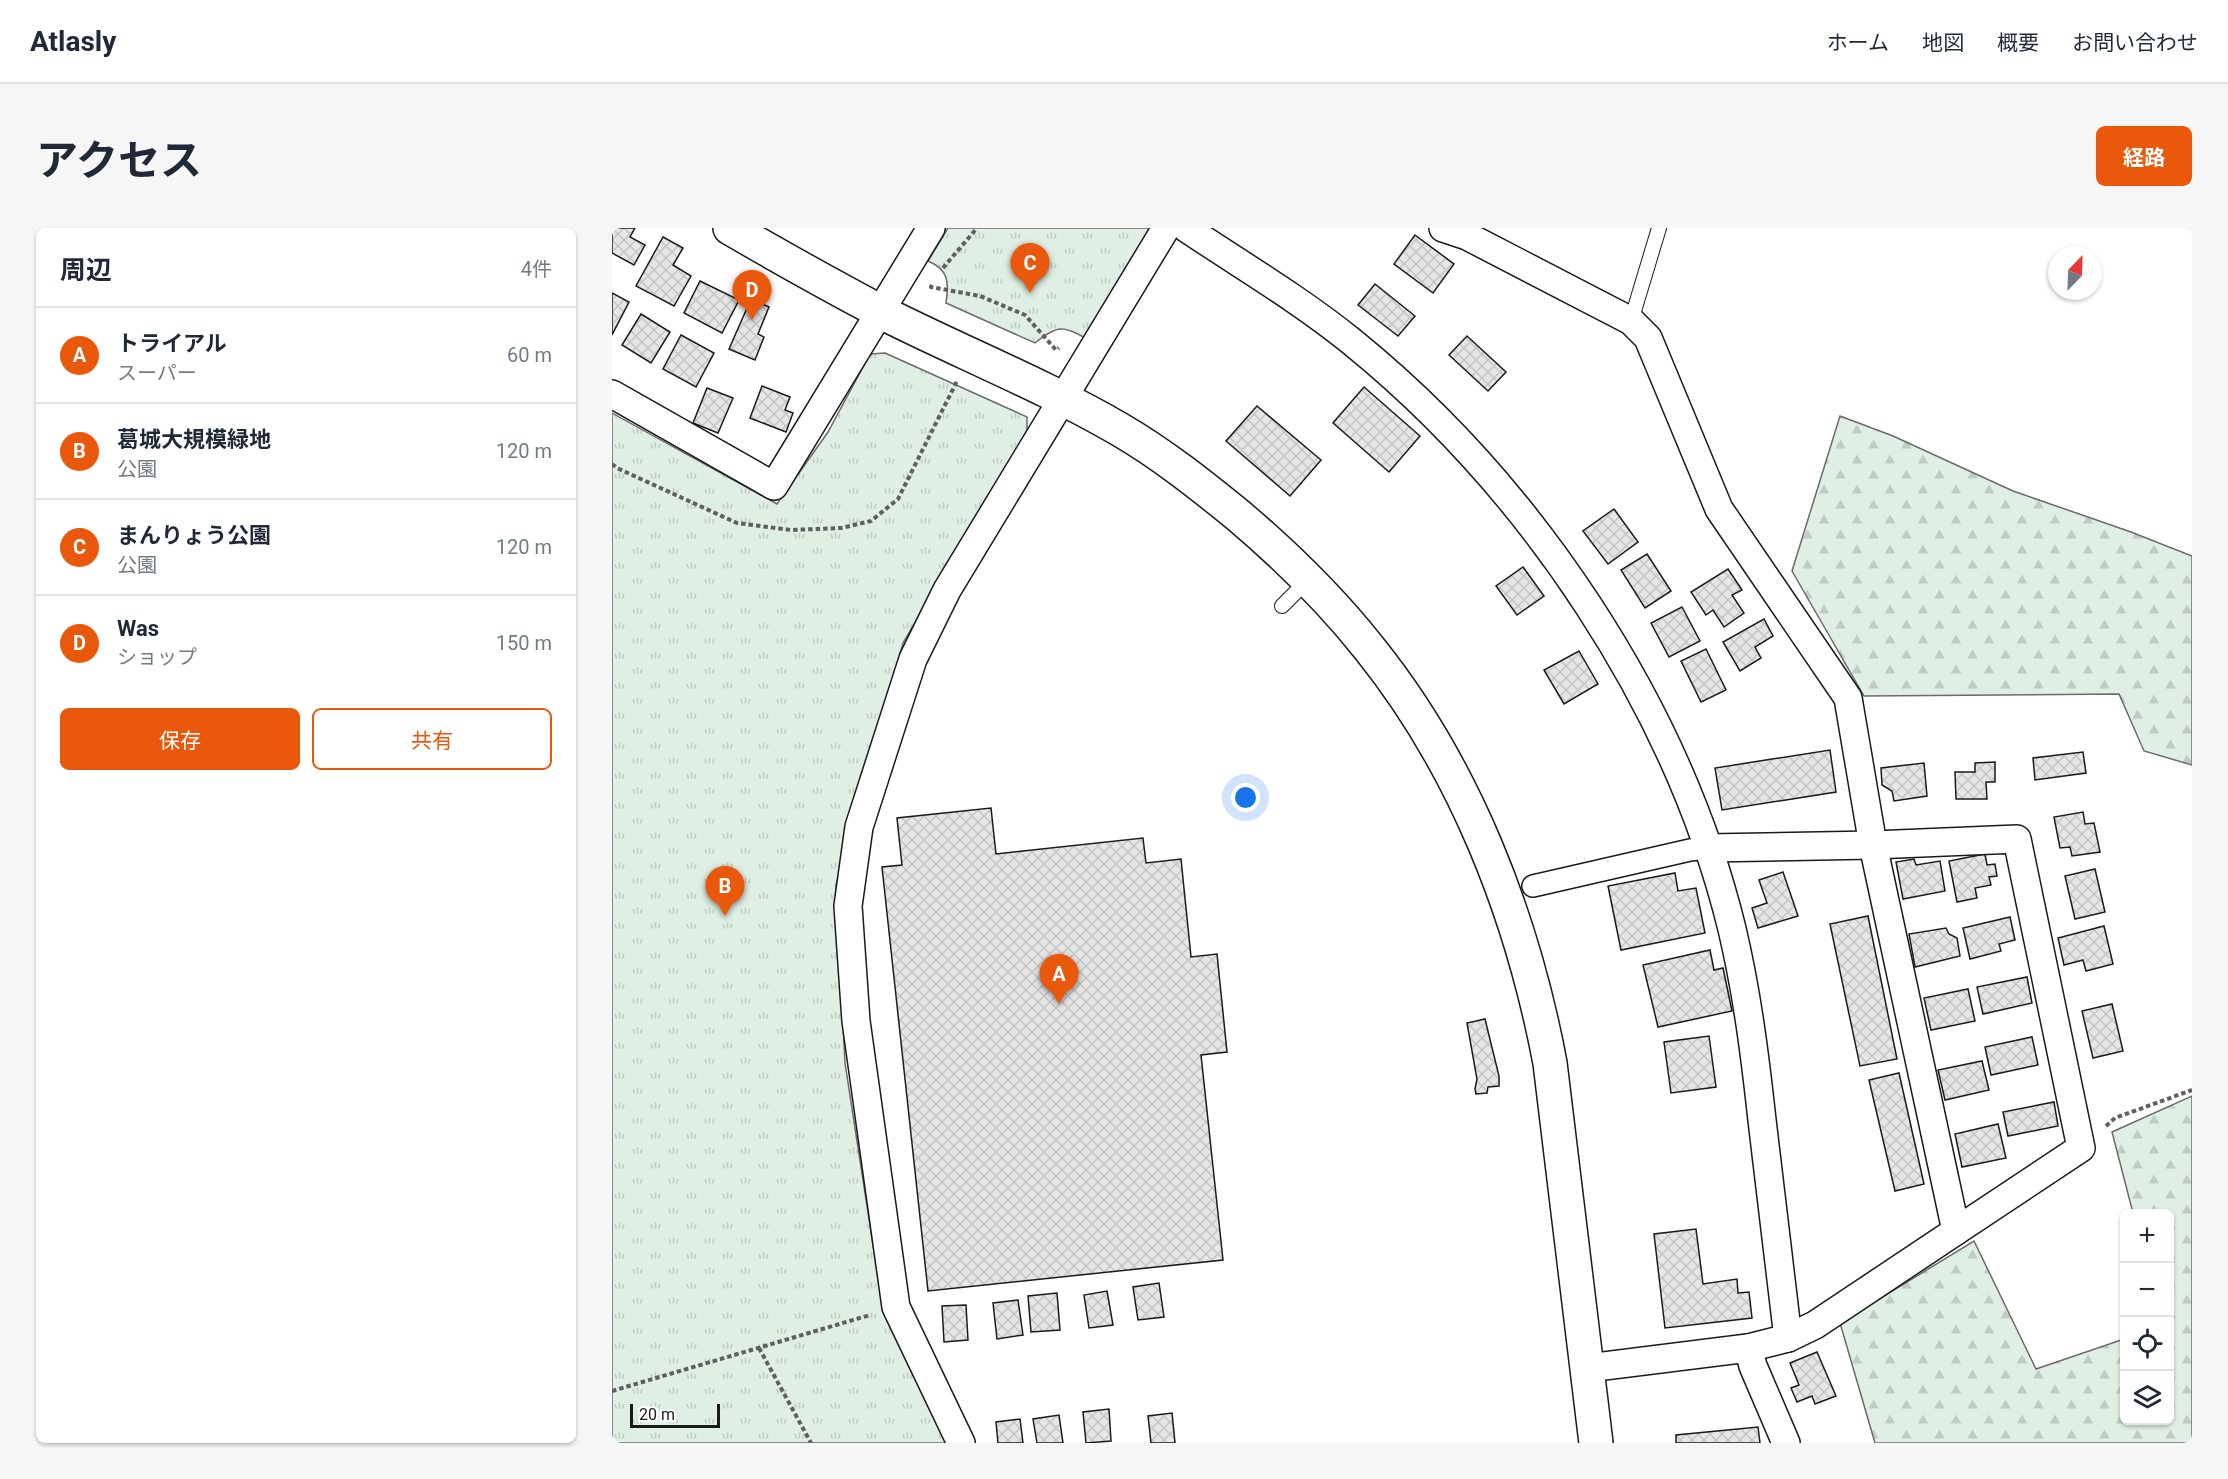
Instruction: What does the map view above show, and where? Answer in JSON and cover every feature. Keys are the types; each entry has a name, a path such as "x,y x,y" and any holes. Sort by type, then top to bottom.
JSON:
{"street":[{"path":"730,228 880,311 1120,429 1167,460 1263,536 1308,580 1369,648 1440,754 1471,814 1523,947 1550,1063 1596,1443"},
{"path":"612,394 774,486 931,228"},
{"path":"961,1443 896,1307 856,1021 848,906 859,827 913,659 947,590 1166,228"},
{"path":"1186,228 1299,303 1349,340 1395,379 1495,482 1576,588 1621,659 1662,735 1708,848 1732,928 1751,1021 1788,1338"},
{"path":"1443,228 1467,236 1631,321 1648,338 1719,508 1848,698 1873,845 1956,1231"},
{"path":"1533,886 1690,850 1708,848 1873,845 2017,839 2081,1148 1815,1325 1788,1338 1748,1348 1588,1368"},
{"path":"1748,1348 1753,1366 1786,1443"}],"lane":[{"path":"1631,321 1659,228"},
{"path":"1282,606 1308,580"}],"path":[{"path":"940,272 977,228"},
{"path":"936,279 931,286 980,296 1025,315 1056,351 1063,344"},
{"path":"2081,1148 2115,1118 2192,1090"},
{"path":"612,1392 896,1307"},
{"path":"759,1348 811,1443"}],"green space":[{"path":"948,228 1150,228 1087,339 1072,331 1061,329 1049,333 1035,343 946,303 947,283 944,273 928,261"},
{"path":"885,353 1027,417 1027,431 903,643 836,885 845,1063 881,1297 893,1333 950,1443 612,1443 612,413 777,504 828,432 870,354"},
{"path":"1840,416 1893,436 2013,491 2192,556 2192,765 2144,751 2119,694 1864,696 1792,571"},
{"path":"2192,1096 2192,1443 1875,1443 1840,1323 1974,1241 2036,1369 2120,1340 2120,1425 2174,1425 2174,1209 2132,1209 2112,1132"}],"building":[{"path":"612,228 635,228 630,237 645,245 634,265 612,253"},
{"path":"1415,235 1454,264 1433,293 1394,264"},
{"path":"663,237 683,248 673,265 691,276 674,306 636,286"},
{"path":"700,281 739,300 722,333 684,313"},
{"path":"1375,284 1415,316 1398,336 1358,305"},
{"path":"612,293 629,302 612,335"},
{"path":"751,299 769,307 758,334 764,337 755,360 729,349"},
{"path":"641,314 670,332 651,363 622,345"},
{"path":"681,335 714,353 696,387 663,369"},
{"path":"1467,336 1506,372 1488,391 1449,355"},
{"path":"762,386 790,397 785,410 793,413 786,432 750,418"},
{"path":"1364,387 1420,436 1389,472 1333,423"},
{"path":"707,388 733,398 718,433 693,423"},
{"path":"1257,406 1321,460 1290,496 1226,441"},
{"path":"1614,509 1638,542 1608,564 1583,531"},
{"path":"1647,554 1671,591 1645,608 1621,570"},
{"path":"1523,567 1544,596 1517,615 1496,586"},
{"path":"1728,569 1742,590 1732,595 1744,613 1724,627 1713,610 1706,615 1691,592"},
{"path":"1682,607 1700,641 1669,657 1651,623"},
{"path":"1764,619 1773,636 1755,647 1761,658 1740,671 1723,642"},
{"path":"1706,649 1726,690 1701,702 1681,661"},
{"path":"1579,651 1598,684 1564,704 1544,670"},
{"path":"1830,750 1836,792 1722,810 1715,768"},
{"path":"2083,752 2086,773 2035,780 2033,758"},
{"path":"1995,762 1995,782 1986,782 1987,799 1956,799 1955,772 1975,772 1975,763"},
{"path":"1924,763 1927,796 1894,801 1892,791 1882,785 1881,768"},
{"path":"991,808 996,854 1143,838 1146,863 1181,859 1191,957 1217,954 1227,1052 1201,1055 1223,1260 928,1291 882,867 902,865 897,818"},
{"path":"2083,812 2085,824 2094,823 2100,852 2072,856 2070,847 2060,848 2054,817"},
{"path":"1985,854 1987,865 1995,864 1997,876 1989,877 1991,885 1975,888 1977,898 1957,902 1949,861"},
{"path":"1914,859 1916,865 1940,861 1945,891 1903,899 1896,862"},
{"path":"2095,869 2105,912 2075,919 2065,876"},
{"path":"1783,872 1798,916 1758,928 1752,908 1767,903 1759,880"},
{"path":"1675,873 1678,891 1696,888 1705,933 1621,950 1608,886"},
{"path":"1868,916 1897,1059 1860,1066 1830,924"},
{"path":"2010,917 2015,940 1999,944 2001,951 1970,959 1963,928"},
{"path":"2104,926 2113,964 2086,971 2083,960 2064,965 2058,938"},
{"path":"1946,928 1949,934 1957,938 1960,956 1915,967 1909,934"},
{"path":"1710,950 1714,970 1723,968 1732,1011 1658,1027 1643,965"},
{"path":"2027,977 2032,1003 1983,1014 1977,987"},
{"path":"1968,989 1975,1021 1931,1030 1924,998"},
{"path":"2112,1004 2123,1051 2093,1058 2082,1011"},
{"path":"1485,1019 1499,1076 1499,1086 1488,1087 1487,1093 1476,1094 1477,1079 1467,1023"},
{"path":"1709,1036 1716,1087 1671,1093 1664,1042"},
{"path":"2032,1037 2038,1065 1991,1075 1985,1047"},
{"path":"1982,1061 1989,1090 1945,1100 1938,1070"},
{"path":"1899,1073 1924,1184 1895,1191 1869,1080"},
{"path":"2054,1102 2058,1126 2008,1136 2003,1112"},
{"path":"1998,1124 2006,1158 1962,1167 1955,1134"},
{"path":"1696,1229 1703,1284 1737,1279 1738,1293 1749,1292 1752,1318 1665,1328 1654,1234"},
{"path":"1159,1283 1164,1317 1138,1320 1133,1287"},
{"path":"1107,1291 1113,1325 1089,1328 1084,1295"},
{"path":"1057,1293 1060,1330 1031,1332 1028,1296"},
{"path":"1018,1300 1023,1335 997,1339 993,1303"},
{"path":"966,1305 968,1340 944,1342 942,1306"},
{"path":"1817,1352 1836,1396 1815,1404 1812,1396 1797,1402 1791,1388 1799,1385 1790,1363"},
{"path":"1109,1409 1111,1441 1086,1443 1083,1412"},
{"path":"1172,1413 1175,1443 1151,1443 1148,1416"},
{"path":"1059,1415 1063,1443 1037,1443 1033,1419"},
{"path":"1020,1419 1023,1443 998,1443 996,1422"},
{"path":"1758,1427 1760,1443 1676,1443 1676,1435"}],"place":[{"name":"まんりょう公園","path":"1030,293"},
{"name":"Was","path":"752,320"},
{"name":"葛城大規模緑地","path":"725,916"},
{"name":"トライアル","path":"1059,1004"}]}
